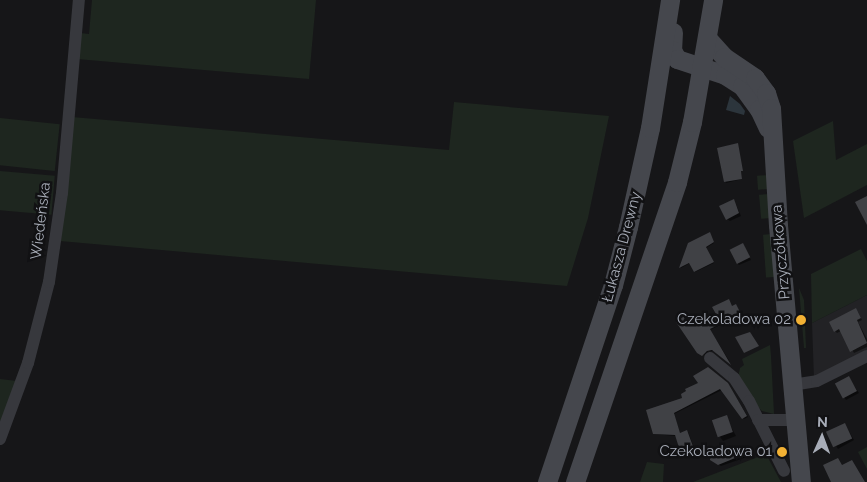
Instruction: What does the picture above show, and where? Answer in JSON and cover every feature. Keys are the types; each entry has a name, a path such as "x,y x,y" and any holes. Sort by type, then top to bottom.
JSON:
{"main road":[{"path":"708,39 713,0"},
{"name":"Łukasza Drewny","path":"547,482 613,286 667,52 672,2"},
{"name":"Łukasza Drewny","path":"575,482 677,182 692,122 708,39"},
{"name":"Przyczółkowa","path":"708,39 736,73 759,109 772,141 801,482"},
{"path":"667,52 677,59 703,63 736,73"},
{"path":"692,122 702,113 706,94 710,89 723,83 736,73"}],"street":[{"name":"Wiedeńska","path":"0,439 28,364 50,282 62,193 79,0"},
{"path":"792,385 817,381 867,356"},
{"path":"710,358 734,378 784,471"},
{"path":"758,420 795,420"}],"shaded area":[{"path":"92,0 316,0 309,79 77,59 80,33 89,34"},
{"path":"730,96 740,104 745,111 744,115 726,110"},
{"path":"454,102 609,116 588,218 567,286 60,241 72,117 449,150"},
{"path":"0,118 60,124 55,171 0,165"},
{"path":"833,121 836,160 867,144 867,185 804,218 793,141"},
{"path":"0,171 55,176 51,215 0,210"},
{"path":"768,175 769,189 758,190 757,176"},
{"path":"769,194 771,218 761,219 759,195"},
{"path":"772,234 775,277 766,278 763,235"},
{"path":"861,249 867,261 867,295 812,323 811,274"},
{"path":"799,288 804,300 806,348 804,348"},
{"path":"867,295 867,352 814,379 812,323"},
{"path":"770,345 774,414 762,411 756,405 738,377 740,368 744,365 742,359"},
{"path":"0,379 17,381 0,428"},
{"path":"867,447 867,469 858,452"},
{"path":"766,454 781,482 693,482"},
{"path":"647,462 664,464 663,482 640,482"}],"building":[{"path":"738,143 743,171 741,171 742,179 724,182 717,148"},
{"path":"867,196 867,225 855,202"},
{"path":"734,199 739,213 726,220 719,206"},
{"path":"710,232 714,242 706,247 714,262 694,272 689,263 679,268 688,243"},
{"path":"743,243 750,257 737,264 730,250"},
{"path":"729,299 732,306 736,304 741,314 710,329 731,365 712,350 707,351 702,356 697,353 676,322 686,315 693,326 716,314 712,307"},
{"path":"856,308 861,318 857,320 867,343 850,352 839,329 834,332 829,322"},
{"path":"750,332 759,346 744,353 735,337"},
{"path":"708,367 728,383 747,416 742,419 720,389 674,413 680,433 687,430 694,449 681,454 675,435 653,434 646,410 682,398 681,394 686,391 685,389 698,383 693,376"},
{"path":"849,376 857,391 843,399 835,384"},
{"path":"727,415 733,432 718,437 712,420"},
{"path":"845,423 852,438 833,447 826,432"},
{"path":"729,447 731,451 743,447 745,454 718,465 710,460 710,454"},
{"path":"838,458 842,465 852,460 865,482 831,482 823,465"}],"place":[{"name":"Czekoladowa 02","path":"801,320"},
{"name":"Czekoladowa 01","path":"782,452"}]}
